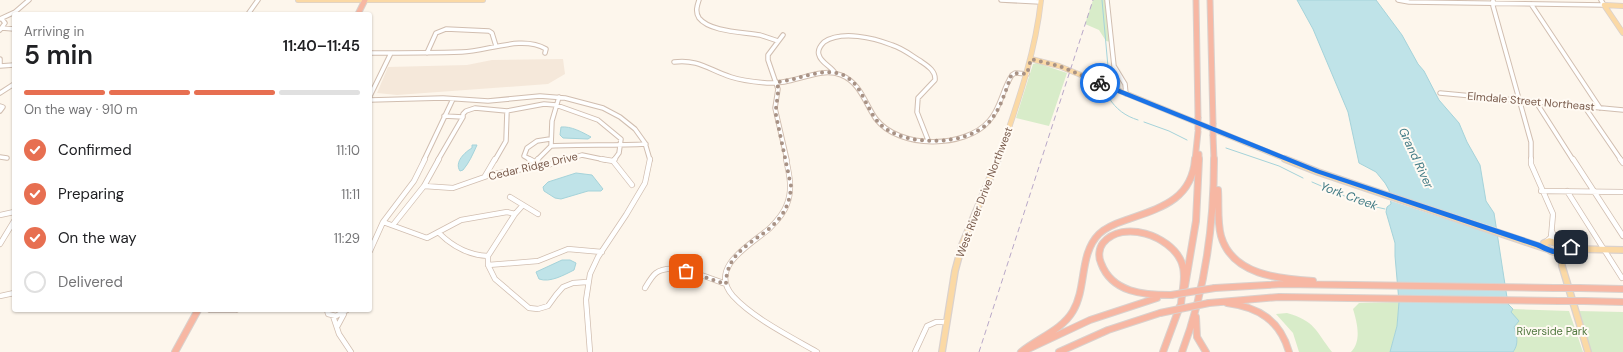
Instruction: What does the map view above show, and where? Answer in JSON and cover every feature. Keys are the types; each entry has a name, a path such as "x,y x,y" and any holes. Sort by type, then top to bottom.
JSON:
{"highway":[{"path":"359,12 365,0"},
{"path":"1163,352 1181,304 1192,256 1198,216 1200,187 1196,0"},
{"path":"1182,352 1196,311 1210,245 1213,220 1215,175 1210,0"},
{"path":"1022,352 1029,344 1056,329 1072,312 1079,296 1090,248 1100,234 1117,224 1163,206 1181,195 1194,173 1198,131"},
{"path":"1215,175 1218,190 1221,237 1229,251 1239,262 1258,273 1275,278 1357,285"},
{"path":"1171,295 1140,294 1127,290 1115,283 1105,273 1100,263 1100,252 1103,244 1115,235 1131,232 1152,236 1168,245 1177,254 1183,268 1181,304"},
{"path":"1022,352 1071,327 1100,315 1171,295 1215,288 1270,284 1623,289"},
{"path":"1061,351 1121,325 1160,313 1235,300 1279,297 1623,302"},
{"path":"1212,303 1242,306 1268,317 1281,330 1287,341 1289,352"},
{"path":"1196,311 1197,337 1206,352"},
{"path":"175,352 197,312"}],"main road":[{"path":"298,0 456,2 483,0"},
{"name":"West River Drive Northwest","path":"942,352 954,271 962,245 996,164 1027,74 1038,27 1040,1"},
{"path":"1604,5 1623,6"},
{"path":"1604,5 1623,33"},
{"path":"1031,59 1059,66 1318,172 1527,241 1558,253 1575,249"},
{"path":"1527,241 1546,241 1575,249 1623,250"},
{"path":"1546,241 1544,245 1562,266"},
{"path":"1558,244 1562,252 1562,266 1588,352"}],"street":[{"path":"15,12 30,0"},
{"path":"249,12 258,0"},
{"path":"699,0 696,11 698,16 708,25 758,35 778,41"},
{"path":"1001,0 1040,1"},
{"path":"1107,0 1114,66 1125,84 1126,94"},
{"path":"1398,0 1409,2 1493,2 1604,5 1602,0"},
{"path":"1493,2 1531,142 1531,164 1541,190 1553,214 1550,239 1546,241"},
{"path":"1531,4 1600,108"},
{"path":"1,29 5,23 1,19 12,14"},
{"path":"1,29 12,29"},
{"path":"427,53 436,33 446,29 489,30 492,33 496,46"},
{"path":"783,35 768,55 777,82 778,89 775,108 789,174 790,194 779,220 771,228 737,253 732,260 726,275 726,284 732,296 756,314 817,352"},
{"path":"835,73 833,69 819,57 818,52 820,46 826,41 837,38 870,39 893,45 902,49 926,65 935,73 936,77 918,98 916,112 928,140"},
{"path":"372,53 469,52 496,46 539,45 545,47 545,53"},
{"path":"372,92 391,53"},
{"path":"0,59 0,66 12,65"},
{"path":"674,62 686,60 698,62 730,77 750,81 777,82 821,73 835,73 842,75 854,82 877,120 890,131 908,138 928,140 950,140 962,138 981,129 990,122 998,108 1011,76 1015,73 1027,74"},
{"path":"0,93 12,85"},
{"name":"Elmdale Street Northeast","path":"1440,93 1623,110"},
{"path":"372,100 452,99 494,101 531,96 560,97 589,103 612,112 636,129 650,152 647,179 626,217 591,270 587,282 586,306 590,352"},
{"path":"550,139 534,142 526,147 524,156 535,164 549,151 551,146 550,139 552,113 560,97"},
{"path":"372,247 383,222 414,180 452,99"},
{"path":"1536,102 1623,236"},
{"path":"393,225 424,186 456,127 463,118 463,114 466,111 475,108 507,111 544,104 556,105 598,120 621,139 619,153 613,162 632,185"},
{"path":"0,106 3,107 0,111"},
{"path":"1584,106 1623,163"},
{"path":"485,176 506,141 507,111"},
{"path":"444,116 463,118"},
{"path":"551,146 582,144 620,146 646,144"},
{"name":"Cedar Ridge Drive","path":"424,186 453,188 485,176 507,170 535,164 547,165 582,155 613,162"},
{"path":"0,158 7,158"},
{"path":"1541,190 1623,192"},
{"path":"1567,191 1622,278"},
{"path":"510,197 538,214"},
{"path":"523,205 514,214 488,256 488,265 495,279 529,308 538,309 548,306 558,291 566,286 573,283 587,282"},
{"path":"0,215 12,212"},
{"path":"383,222 427,238 462,220 507,212 514,214"},
{"path":"0,244 12,224"},
{"path":"1552,230 1558,244"},
{"path":"439,233 448,243 459,249 477,256 488,256"},
{"path":"488,265 538,261 568,249 602,252"},
{"path":"645,288 655,273 669,268 676,268 726,284"},
{"path":"0,296 12,293"},
{"path":"346,312 330,313 339,334 351,352"},
{"path":"337,328 346,312"},
{"path":"916,352 927,326 936,322 946,322"}],"shaded area":[{"path":"563,59 565,74 548,84 397,95 377,93 388,67 467,65 492,60"}],"green space":[{"path":"1093,0 1107,0 1111,42 1106,41 1099,30 1085,24"},
{"path":"1037,63 1067,73 1049,126 1016,118 1033,64"},
{"path":"1399,302 1397,326 1390,352 1351,352 1357,342 1358,337 1353,309 1359,303"},
{"name":"Riverside Park","path":"1513,309 1569,311 1583,352 1513,352 1516,348 1517,338 1511,312"},
{"path":"1578,311 1623,312 1623,352 1590,352"},
{"path":"1287,313 1303,319 1314,327 1332,352 1299,352 1293,333 1276,314"}],"water":[{"name":"Grand River","path":"1297,0 1376,0 1402,35 1418,64 1424,71 1439,100 1459,123 1467,142 1480,165 1486,201 1494,213 1508,304 1513,309 1511,312 1519,321 1514,327 1517,340 1513,352 1390,352 1397,326 1399,302 1395,243 1386,212 1387,207 1391,204 1389,190 1376,172 1359,163 1348,112 1313,29"},
{"path":"561,127 573,128 591,137 588,139 563,138 560,135"},
{"path":"472,145 477,145 467,164 463,170 460,171 458,164 459,161 466,152 472,148"},
{"path":"576,173 592,175 603,189 601,191 588,191 561,199 555,198 544,191 543,187 548,182"},
{"path":"562,260 570,260 576,263 574,270 552,279 539,279 536,272"}],"pier":[{"path":"1387,192 1497,228 1498,236 1388,200"}],"waterway":[{"name":"York Creek","path":"1102,0 1108,67 1114,85"},
{"name":"York Creek","path":"1111,91 1109,98 1115,106 1121,112 1138,120"},
{"name":"York Creek","path":"1144,122 1169,131 1187,140"},
{"name":"York Creek","path":"1226,148 1279,166 1303,178"},
{"name":"York Creek","path":"1312,182 1363,204 1385,209"}],"railway":[{"path":"979,352 1093,0"}],"way so far":[{"path":"686,271 726,284 726,275 729,265 735,255 771,228 779,220 789,201 791,186 775,108 778,89 777,82 794,80 821,73 835,73 842,75 854,82 877,120 883,126 896,134 908,138 928,140 950,140 962,138 981,129 990,122 998,108 1011,76 1015,73 1027,74 1031,59 1059,66 1100,83"}],"route":[{"path":"1100,83 1318,172 1538,245 1552,252 1560,253 1575,249 1571,247"}]}
